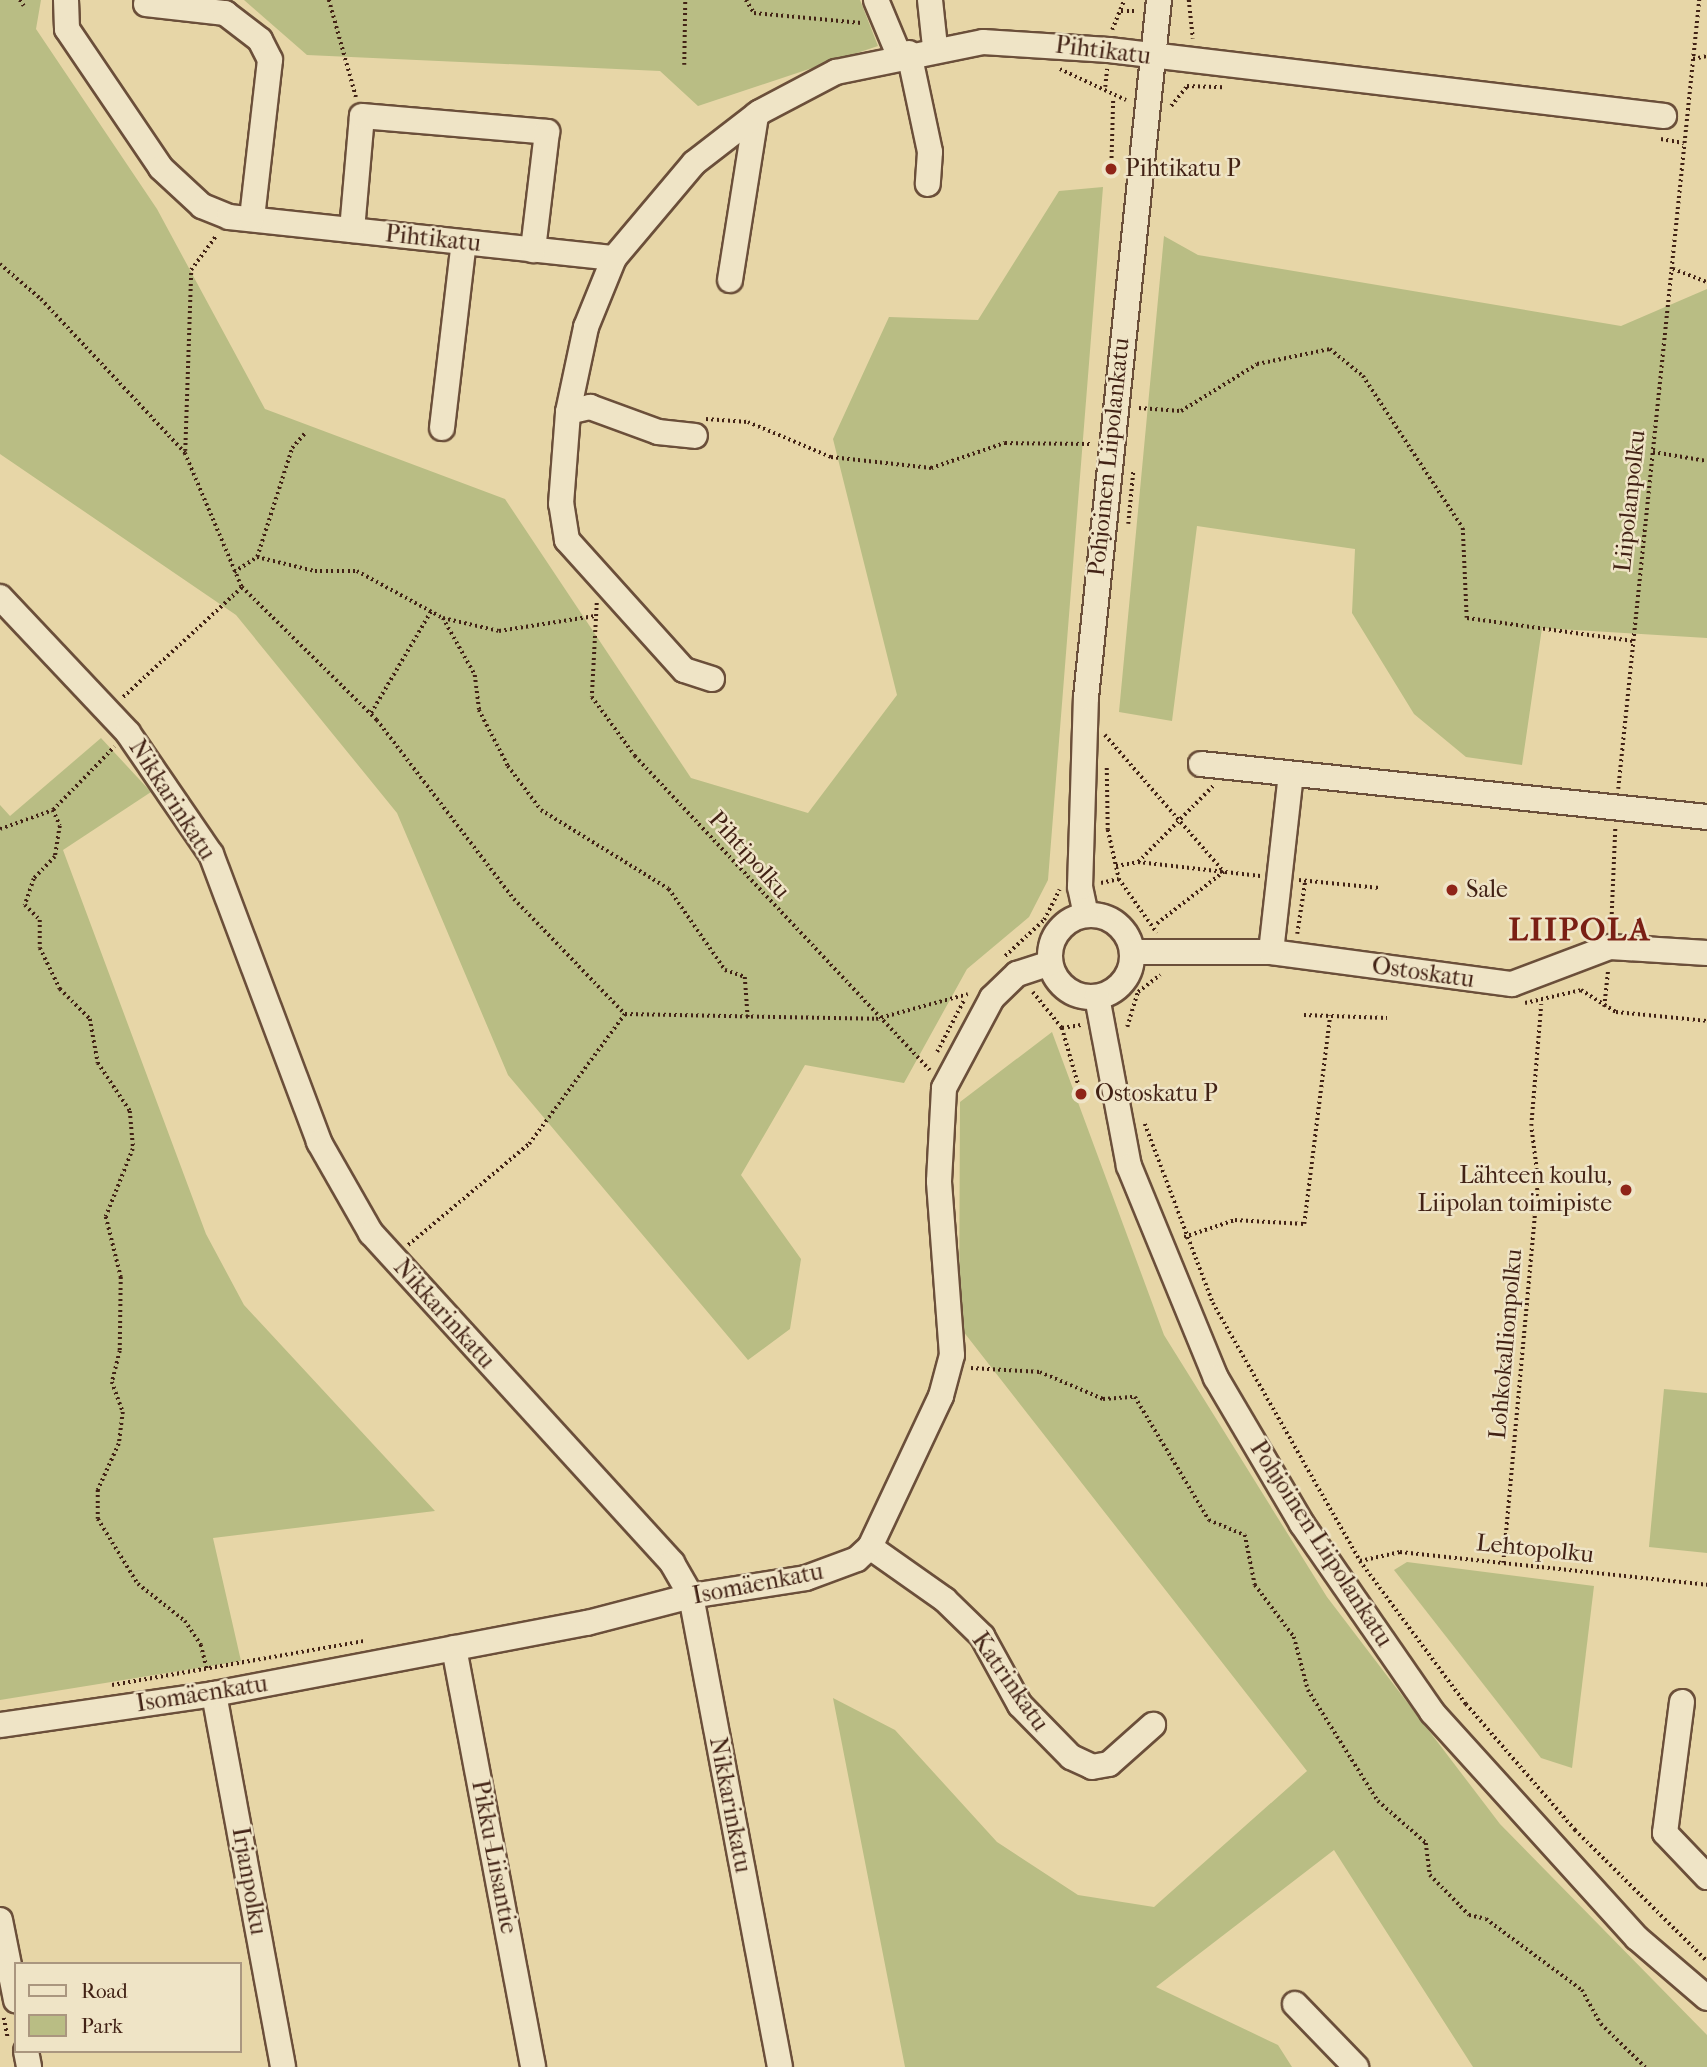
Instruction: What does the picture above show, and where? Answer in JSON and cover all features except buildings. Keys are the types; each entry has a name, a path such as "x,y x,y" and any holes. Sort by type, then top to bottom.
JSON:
{"street":[{"name":"Pihtikatu","path":"66,0 68,29 161,168 202,205 242,218 614,258"},
{"path":"930,0 935,47"},
{"name":"Pohjoinen Liipolankatu","path":"1086,915 1080,887 1086,697 1145,101 1159,0"},
{"path":"146,4 225,13 260,40 270,60 242,218"},
{"path":"881,11 904,54 930,152 928,184"},
{"name":"Pihtikatu","path":"712,679 684,670 600,581 567,540 561,504 568,412 586,327 614,258 694,163 755,115 836,72 904,54 935,47 1036,43 1661,127"},
{"path":"730,280 755,115"},
{"path":"352,230 362,116 547,132 533,250"},
{"path":"442,428 464,242"},
{"path":"568,412 590,407 658,432 695,436"},
{"name":"Nikkarinkatu","path":"0,597 128,733 211,853 319,1142 371,1233 671,1563 691,1596 780,2067"},
{"path":"1201,764 1707,817"},
{"path":"1283,954 1279,878 1291,774"},
{"path":"1086,915 1116,923 1133,952 1125,980 1097,997 1076,995 1057,980 1050,963 1056,934 1086,915"},
{"name":"Ostoskatu","path":"1133,952 1157,936 1512,984 1610,947 1707,953"},
{"path":"870,1547 948,1370 949,1254 939,1181 944,1088 964,1041 1008,962 1050,963"},
{"name":"Pohjoinen Liipolankatu","path":"1097,997 1097,1022 1129,1166 1216,1378 1302,1524 1432,1712 1637,1938 1707,1998"},
{"name":"Isomäenkatu","path":"1,1725 214,1694 454,1648 691,1596 806,1578 857,1559 870,1547"},
{"name":"Katrinkatu","path":"870,1547 945,1600 982,1636 1020,1705 1071,1757 1092,1767 1109,1764 1153,1725"},
{"name":"Pikku-Liisantie","path":"454,1648 533,2067"},
{"name":"Irjanpolku","path":"214,1694 283,2067"},
{"path":"1682,1702 1665,1833 1707,1877"},
{"path":"0,1920 10,2007"},
{"path":"1295,2004 1356,2067"}],"path":[{"path":"20,0 24,6"},
{"path":"329,0 362,116"},
{"path":"684,65 685,0"},
{"path":"746,0 754,13 881,11"},
{"name":"Liipolanpolku","path":"1604,1007 1610,947 1616,806 1699,0"},
{"path":"1693,60 1707,56"},
{"path":"1055,67 1105,87 1113,99 1111,169"},
{"path":"1168,116 1171,104 1187,86 1227,87"},
{"path":"1113,99 1171,104"},
{"path":"1661,127 1684,143"},
{"path":"185,453 191,270 242,218"},
{"path":"0,264 41,299 185,453 242,587 370,713 514,899 625,1014 748,1020 876,1018 968,994 976,985"},
{"path":"1672,269 1707,282"},
{"path":"1139,408 1181,411 1257,364 1330,349 1363,376 1463,528 1467,618 1633,641"},
{"path":"1138,421 1140,395"},
{"path":"695,436 708,417 748,422 831,457 931,468 1006,443 1110,445"},
{"path":"234,572 257,558 292,448 306,432"},
{"path":"1653,452 1707,461"},
{"path":"1127,530 1135,458"},
{"path":"257,558 314,571 358,571 443,618 475,675 479,710 508,766 541,810 669,889 725,970 745,977 748,1020"},
{"path":"106,712 242,587"},
{"path":"370,713 431,611"},
{"name":"Pihtipolku","path":"443,618 499,631 595,616 592,697 635,756 944,1088"},
{"path":"1106,722 1106,747"},
{"path":"0,830 53,810 128,733"},
{"path":"1105,734 1181,817 1224,872"},
{"path":"1107,759 1119,879 1135,908 1157,936 1163,973"},
{"path":"1138,862 1232,768"},
{"path":"53,810 60,826 55,857 34,879 25,905 40,920 40,948 60,989 90,1019 98,1063 130,1111 133,1149 106,1217 121,1277 120,1351 112,1382 123,1412 120,1444 98,1490 98,1519 138,1584 185,1621 201,1644 207,1668"},
{"path":"1116,866 1138,862 1380,888"},
{"path":"1157,936 1224,872"},
{"path":"1081,1094 1062,1028 1008,962 1044,920 1059,889 1119,879"},
{"path":"1283,954 1305,881"},
{"path":"1127,1033 1126,1020 1138,992 1163,973 1173,970"},
{"path":"1518,1002 1541,1004 1581,990 1604,1007 1707,1021"},
{"name":"Lohkokallionpolku","path":"1503,1563 1538,1181 1531,1126 1541,1004"},
{"path":"392,1257 529,1144 625,1014"},
{"path":"1304,1015 1387,1018"},
{"path":"1184,1237 1235,1220 1304,1224 1331,1016"},
{"path":"1062,1028 1126,1020"},
{"path":"1143,1117 1184,1237 1272,1416 1360,1561 1466,1704 1575,1830 1707,1962"},
{"path":"948,1370 1040,1372 1102,1399 1135,1397 1209,1520 1245,1535 1255,1584 1294,1637 1308,1690 1378,1801 1426,1843 1430,1875 1469,1915 1486,1919 1582,1990 1601,2024 1645,2067"},
{"name":"Lehtopolku","path":"1360,1561 1399,1552 1707,1585"},
{"path":"10,2007 14,2029"}],"green space":[{"path":"0,0 41,0 36,29 157,209 265,409 505,499 691,778 808,813 897,695 833,439 889,317 978,320 1059,191 1103,187 1048,880 1029,917 967,969 904,1083 805,1065 741,1175 801,1259 790,1329 748,1360 508,1075 397,813 236,615 0,454"},
{"path":"244,0 860,0 878,46 698,106 660,71 307,55"},
{"path":"1164,236 1198,255 1621,326 1707,289 1707,638 1542,628 1522,765 1466,757 1414,714 1352,613 1355,549 1197,526 1172,721 1119,712"},
{"path":"101,738 151,792 63,850 206,1234 244,1305 435,1511 213,1538 241,1661 0,1700 0,805 10,816"},
{"path":"1052,1032 1164,1335 1327,1597 1500,1824 1707,2035 1707,2067 1473,2067 1334,1850 1156,1987 1278,2045 1292,2067 905,2067 833,1698 895,1730 997,1842 1078,1895 1154,1907 1307,1771 959,1326 960,1102"},
{"path":"1664,1389 1707,1393 1707,1553 1649,1547"},
{"path":"1407,1562 1594,1586 1572,1768 1541,1758 1394,1570"}],"place":[{"name":"Pihtikatu P","path":"1111,169"},
{"name":"Sale","path":"1452,890"},
{"name":"Ostoskatu P","path":"1081,1094"},
{"name":"Lähteen koulu, Liipolan toimipiste","path":"1626,1190"}],"district":[{"name":"LIIPOLA","path":"1580,930"}]}
